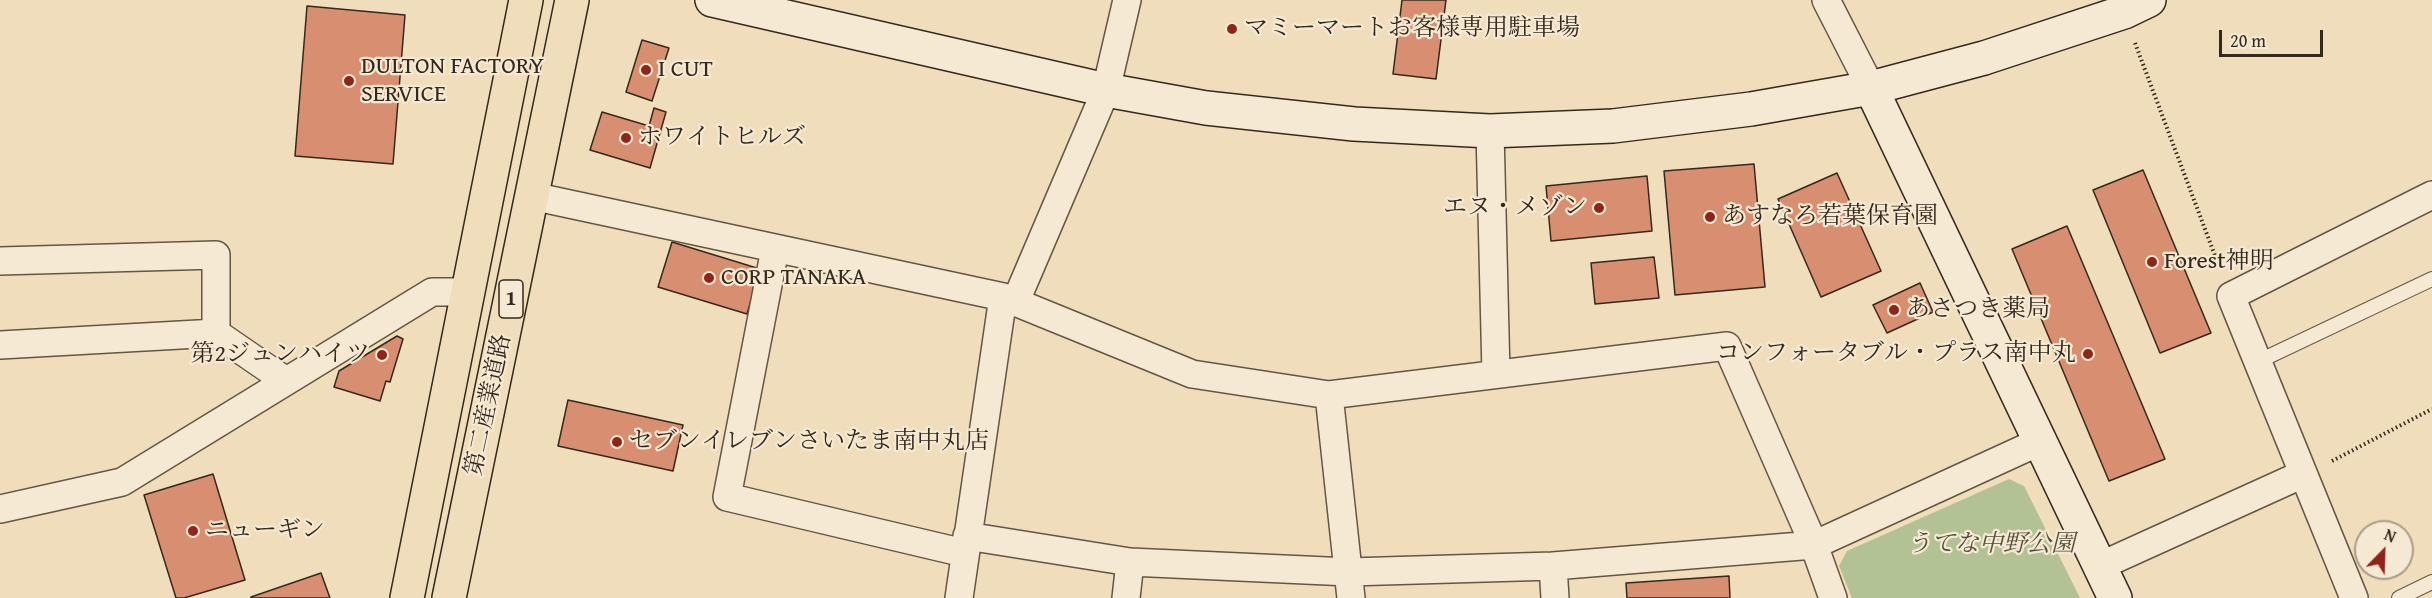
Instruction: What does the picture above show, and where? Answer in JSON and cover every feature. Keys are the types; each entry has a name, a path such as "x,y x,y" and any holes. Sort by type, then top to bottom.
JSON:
{"main road":[{"name":"第二産業道路","path":"407,598 526,0"},
{"name":"第二産業道路","path":"449,598 572,0"}],"street":[{"path":"712,0 1106,90 1206,108 1342,123 1490,131 1613,126 1751,109 1871,87 1984,58 2136,6"},
{"path":"959,598 965,545 1009,300 1106,90 1127,0"},
{"path":"1826,0 1871,87 2115,598"},
{"path":"1490,131 1496,374"},
{"path":"2354,598 2231,296 2432,195"},
{"path":"532,196 1009,300 1192,374 1329,395 1727,346 1814,545 1833,598"},
{"path":"775,249 727,497 965,545 1350,585 1814,545 2041,441"},
{"path":"0,261 216,255 216,333"},
{"path":"0,509 122,482 432,292 468,292"},
{"path":"0,345 216,333 286,381"},
{"path":"1329,395 1350,585"},
{"path":"2100,566 2303,474"},
{"path":"1126,598 1130,562"},
{"path":"1553,566 1556,598"}],"lane":[{"path":"2257,362 2432,279"},
{"path":"2399,598 2432,582"}],"path":[{"path":"2136,6 2231,296"},
{"path":"2335,460 2432,409"}],"green space":[{"name":"うてな中野公園","path":"2009,479 2024,486 2080,598 1852,598 1839,566 1847,551"}],"building":[{"path":"1402,0 1446,0 1436,79 1393,74"},
{"path":"307,6 405,15 393,164 295,156"},
{"path":"642,40 669,48 652,101 626,92"},
{"name":"ホワイトヒルズ","path":"654,108 666,112 650,168 590,150 602,112 649,126"},
{"path":"1754,164 1765,287 1675,295 1664,171"},
{"name":"Forest神明","path":"2143,170 2211,333 2160,353 2093,190"},
{"path":"1837,173 1881,271 1821,297 1778,199"},
{"name":"エヌ・メゾン","path":"1647,176 1652,231 1551,241 1546,186"},
{"name":"コンフォータブル・プラス南中丸","path":"2067,226 2165,459 2109,481 2012,249"},
{"name":"CORP TANAKA","path":"672,242 760,269 747,314 658,287"},
{"path":"1654,257 1659,298 1595,304 1591,263"},
{"path":"1920,283 1933,312 1887,333 1873,305"},
{"name":"第2ジュンハイツ","path":"397,336 403,339 390,382 386,381 380,401 334,387 339,371"},
{"path":"568,400 683,425 673,471 558,446"},
{"path":"213,474 245,580 184,598 176,598 144,495"},
{"path":"321,573 330,598 251,598 251,597"},
{"path":"1729,576 1730,598 1627,598 1626,583"}],"place":[{"name":"マミーマートお客様専用駐車場","path":"1232,29"},
{"name":"I CUT","path":"646,70"},
{"name":"DULTON FACTORY SERVICE","path":"349,81"},
{"name":"ホワイトヒルズ","path":"626,138"},
{"name":"エヌ・メゾン","path":"1599,208"},
{"name":"あすなろ若葉保育園","path":"1710,217"},
{"name":"Forest神明","path":"2152,262"},
{"name":"CORP TANAKA","path":"709,278"},
{"name":"あさつき薬局","path":"1894,310"},
{"name":"コンフォータブル・プラス南中丸","path":"2088,354"},
{"name":"第2ジュンハイツ","path":"382,355"},
{"name":"セブンイレブンさいたま南中丸店","path":"617,442"},
{"name":"ニューギン","path":"193,531"}]}
